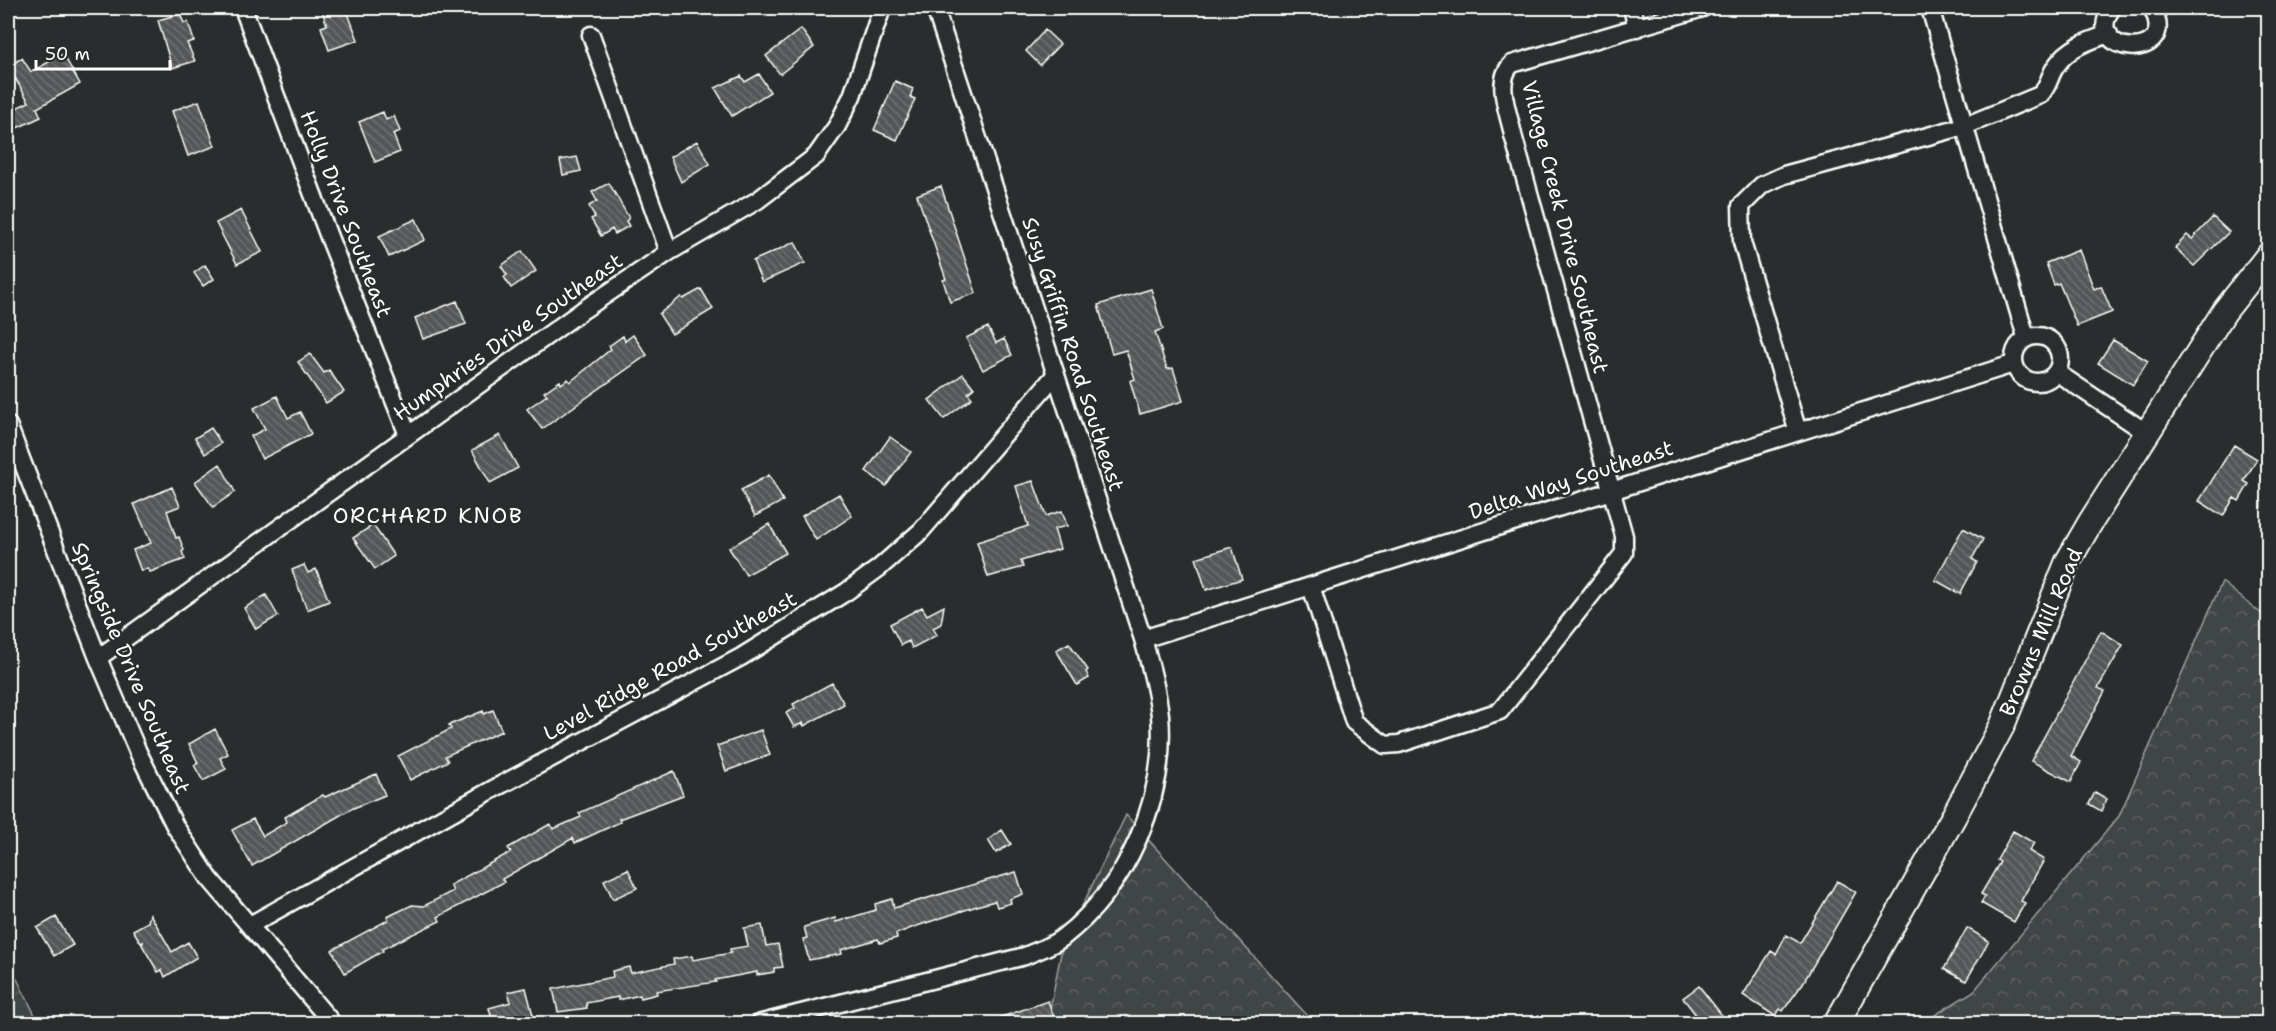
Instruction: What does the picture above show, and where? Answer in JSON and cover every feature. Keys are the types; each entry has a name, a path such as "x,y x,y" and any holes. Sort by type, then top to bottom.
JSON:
{"street":[{"name":"Holly Drive Southeast","path":"243,8 329,237 408,435"},
{"name":"Humphries Drive Southeast","path":"98,658 408,435 669,252 758,201 816,156 837,126 852,96 882,8"},
{"name":"Susy Griffin Road Southeast","path":"758,1023 1024,956 1060,940 1095,908 1125,866 1146,819 1158,767 1160,717 1155,681 1143,639 935,8"},
{"path":"1632,8 1637,28"},
{"name":"Village Creek Drive Southeast","path":"1311,586 1354,722 1385,745 1398,744 1500,711 1624,553 1624,536 1514,135 1502,83 1504,71 1512,64 1703,8"},
{"path":"1930,8 2026,337"},
{"path":"2112,8 2106,23 2109,34 2114,42 2132,49 2149,42 2157,25 2152,8"},
{"path":"1798,432 1742,242 1741,206 1762,185 1784,175 1965,126 2040,95 2049,86 2054,68 2070,50 2109,34"},
{"path":"591,35 669,252"},
{"name":"Browns Mill Road","path":"1836,1023 2002,726 2068,561 2090,522 2224,312 2268,256"},
{"path":"2041,336 2054,343 2060,357 2056,372 2044,381 2036,382 2022,377 2013,364 2015,348 2026,337 2041,336"},
{"name":"Delta Way Southeast","path":"1143,639 2013,364"},
{"path":"2056,372 2147,433"},
{"name":"Level Ridge Road Southeast","path":"250,925 497,787 741,657 846,592 879,568 921,531 1056,374"},
{"name":"Springside Drive Southeast","path":"8,425 98,658 138,752 175,826 210,878 333,1023"}],"green space":[{"path":"2222,582 2268,619 2268,1023 1922,1023 1974,991 2119,816"},
{"path":"1126,815 1314,1023 1047,1024 1062,948"},
{"path":"8,961 39,1023 8,1023"}],"building":[{"path":"321,8 346,8 358,40 329,50 321,27 327,25"},
{"path":"180,14 184,23 188,22 194,41 187,43 195,61 172,68 158,20"},
{"path":"801,29 814,47 780,74 766,56"},
{"path":"1045,30 1060,44 1040,65 1026,51"},
{"path":"63,54 80,84 37,108 41,117 8,132 8,112 29,102 8,66 22,58 31,72"},
{"path":"759,74 770,92 732,116 715,88 741,76 745,82"},
{"path":"895,81 913,89 910,97 915,99 897,140 874,130"},
{"path":"199,101 215,146 188,156 172,111"},
{"path":"383,112 386,120 394,116 400,131 393,134 400,152 375,162 359,122"},
{"path":"697,141 710,164 681,182 670,157"},
{"path":"577,157 581,171 563,175 560,160"},
{"path":"609,183 629,218 626,221 629,226 615,234 612,229 601,236 591,219 595,217 589,206 597,201 592,192"},
{"path":"941,186 976,293 950,302 943,280 946,279 917,195"},
{"path":"241,210 262,252 237,264 216,223"},
{"path":"2213,217 2229,232 2194,266 2175,248 2187,235 2192,239"},
{"path":"416,219 425,240 389,257 379,236"},
{"path":"795,242 805,263 762,282 753,261"},
{"path":"2079,250 2094,289 2101,286 2112,312 2077,326 2059,283 2054,285 2046,263"},
{"path":"522,251 536,271 511,288 504,277 507,275 501,266"},
{"path":"205,265 214,279 203,286 194,273"},
{"path":"701,289 713,309 672,334 659,314 681,297 683,299"},
{"path":"1151,289 1163,329 1155,332 1167,369 1173,368 1183,401 1140,414 1130,381 1135,379 1126,350 1112,354 1098,305"},
{"path":"457,301 466,324 423,339 415,318"},
{"path":"988,327 996,343 1004,339 1012,355 983,370 966,338"},
{"path":"633,335 647,355 542,429 527,409 547,395 544,392 560,381 561,384 568,379 570,382 611,349 609,346 623,336 625,341"},
{"path":"2113,340 2148,361 2133,385 2098,363"},
{"path":"310,354 324,373 329,370 344,392 326,403 298,362"},
{"path":"963,374 974,388 968,393 972,398 944,419 929,400"},
{"path":"277,396 288,418 300,412 311,434 262,459 251,436 265,429 254,408"},
{"path":"211,428 221,443 205,454 195,438"},
{"path":"500,435 518,468 490,483 472,450"},
{"path":"890,437 911,452 886,486 866,471"},
{"path":"2234,445 2257,459 2244,481 2249,484 2239,501 2234,498 2223,516 2199,501"},
{"path":"220,464 235,492 213,507 195,482"},
{"path":"769,475 783,501 755,516 741,490"},
{"path":"1033,481 1046,516 1062,511 1067,526 1054,529 1060,549 1021,561 1023,567 988,577 977,542 1028,526 1016,486"},
{"path":"172,487 180,506 167,511 176,538 179,537 184,550 182,552 185,559 150,572 148,568 141,571 133,550 151,543 134,504"},
{"path":"839,494 852,516 816,540 802,516"},
{"path":"769,524 786,553 746,575 729,548"},
{"path":"373,525 394,556 375,569 353,538"},
{"path":"1963,528 1983,539 1972,559 1977,562 1960,594 1935,580"},
{"path":"1232,547 1242,579 1206,590 1196,558"},
{"path":"304,565 308,573 316,569 329,601 307,610 292,570"},
{"path":"266,595 278,616 256,629 244,608"},
{"path":"944,606 941,624 933,628 937,635 912,648 909,641 901,645 890,624 922,607 927,615"},
{"path":"2101,631 2123,645 2098,688 2105,691 2071,756 2081,762 2071,782 2031,761"},
{"path":"1069,643 1088,670 1086,672 1089,678 1077,685 1056,650"},
{"path":"832,683 844,704 804,726 803,723 794,727 786,713 795,708 793,704"},
{"path":"493,710 502,731 445,756 448,761 410,780 398,756 451,729 449,725 483,711 484,714"},
{"path":"215,729 228,754 220,758 226,769 203,781 194,765 198,763 189,744"},
{"path":"761,730 770,755 726,771 717,746"},
{"path":"674,771 683,795 619,819 620,822 575,843 573,838 502,879 504,882 438,917 440,921 382,949 383,951 345,973 332,950 388,920 387,917 412,905 424,906 453,891 450,885 511,852 508,848 550,824 553,829 581,817 579,813"},
{"path":"376,774 385,795 351,809 252,866 232,830 253,819 263,836 287,822 285,817 323,795 325,797"},
{"path":"2095,792 2107,799 2101,811 2089,804"},
{"path":"1002,830 1011,844 996,853 988,840"},
{"path":"2013,831 2034,843 2029,851 2044,860 2021,901 2025,903 2014,922 1981,903 1985,896 1981,894 2000,862 1997,860"},
{"path":"628,869 637,888 613,899 604,880"},
{"path":"1016,872 1023,894 1010,899 1011,903 997,907 995,901 980,905 896,934 897,938 880,943 878,939 841,950 842,954 809,960 803,939 807,938 804,927 835,918 836,922 876,910 875,904 892,899 894,908"},
{"path":"1837,881 1856,892 1803,983 1783,1011 1780,1009 1775,1016 1743,995 1771,951 1776,954 1786,935 1800,943"},
{"path":"150,914 172,952 188,942 197,957 165,977 162,970 158,972 142,945 143,942 141,943 133,930 148,922"},
{"path":"56,917 73,945 54,956 37,928"},
{"path":"762,925 766,946 778,944 783,967 774,968 774,972 757,975 757,972 715,980 716,982 656,991 657,994 641,998 640,995 618,1000 618,997 586,1003 587,1008 558,1012 553,989 613,977 612,971 629,967 631,973 674,964 673,959 692,956 693,960 731,953 730,949 748,946 744,928"},
{"path":"1967,928 1989,941 1966,981 1944,969"},
{"path":"1699,986 1728,1023 1702,1023 1683,998"},
{"path":"526,988 535,1023 493,1023 489,1008 511,1002 508,992"},
{"path":"1048,1001 1056,1023 991,1023 990,1021"}],"district":[{"name":"ORCHARD KNOB","path":"428,515"}]}
